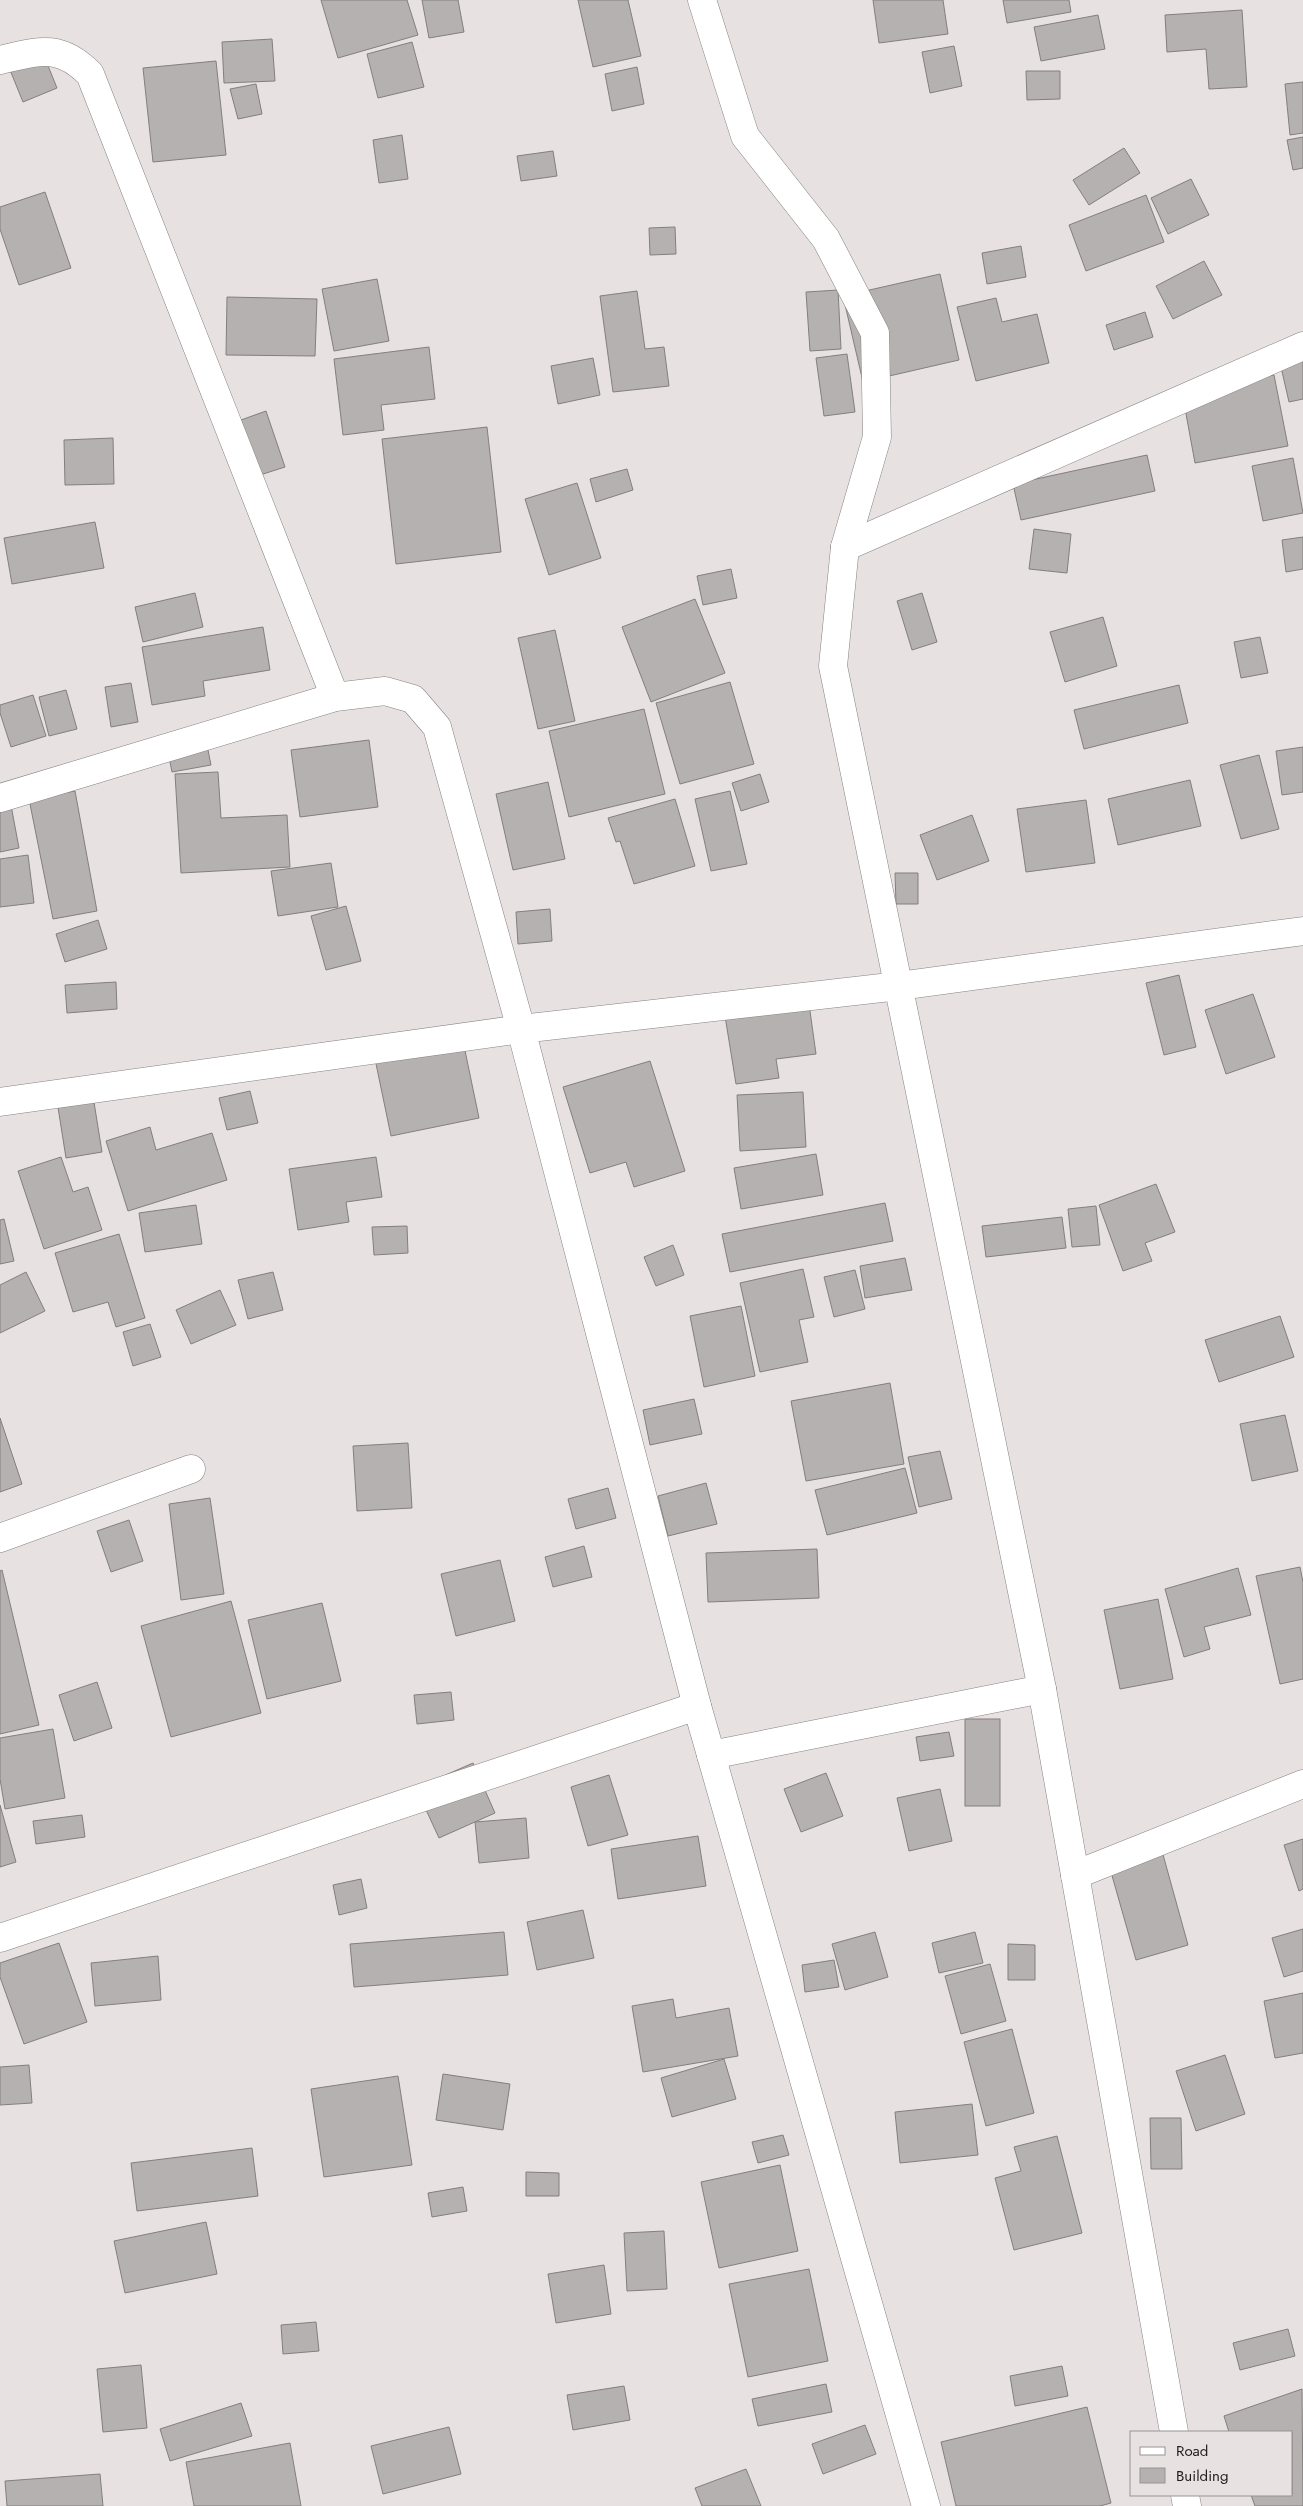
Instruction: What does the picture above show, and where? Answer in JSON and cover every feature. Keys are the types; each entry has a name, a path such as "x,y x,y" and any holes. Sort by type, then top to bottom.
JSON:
{"street":[{"path":"702,0 745,136 826,238 875,333 877,437 844,547 833,666 1042,1689 1174,2431"},
{"path":"0,60 33,52 52,52 74,59 90,74 335,697"},
{"path":"844,547 1303,346"},
{"path":"0,798 335,697 385,691 412,699 437,727 521,1029 697,1706 926,2506"},
{"path":"0,1102 521,1029 899,986 1303,931"},
{"path":"0,1538 191,1469"},
{"path":"711,1755 1042,1689"},
{"path":"0,1938 697,1706"},
{"path":"1075,1875 1303,1784"}],"building":[{"path":"321,0 407,0 418,35 338,58"},
{"path":"422,0 458,0 464,32 429,38"},
{"path":"578,0 628,0 641,56 593,67"},
{"path":"873,0 943,0 948,34 879,43"},
{"path":"1003,0 1069,0 1071,12 1007,23"},
{"path":"1242,10 1247,87 1209,89 1206,49 1167,52 1165,15"},
{"path":"1098,15 1105,49 1041,61 1034,27"},
{"path":"272,39 275,81 224,83 222,42"},
{"path":"412,42 424,87 378,98 367,54"},
{"path":"954,46 962,86 930,93 922,52"},
{"path":"42,51 57,88 23,102 8,65"},
{"path":"216,61 226,155 153,162 143,68"},
{"path":"637,67 644,104 612,111 605,74"},
{"path":"1026,71 1060,71 1060,99 1027,100"},
{"path":"1303,82 1303,133 1290,135 1285,84"},
{"path":"256,84 262,114 238,119 230,89"},
{"path":"402,135 408,179 379,183 373,140"},
{"path":"1303,137 1303,168 1293,170 1287,140"},
{"path":"1124,148 1140,173 1089,205 1073,180"},
{"path":"553,151 557,176 521,181 517,156"},
{"path":"1191,179 1209,215 1168,234 1151,198"},
{"path":"45,192 71,268 19,285 0,229 0,207"},
{"path":"1146,195 1164,242 1086,271 1069,225"},
{"path":"675,227 676,254 650,255 649,228"},
{"path":"1021,246 1026,277 987,284 982,253"},
{"path":"1204,261 1222,295 1173,319 1156,286"},
{"path":"940,274 959,360 863,382 843,296"},
{"path":"377,279 389,341 334,351 322,289"},
{"path":"838,290 841,349 810,351 806,292"},
{"path":"637,291 645,349 664,347 669,386 613,392 600,296"},
{"path":"227,297 317,299 315,356 226,355"},
{"path":"996,298 1002,322 1037,314 1049,363 976,381 957,307"},
{"path":"1145,312 1153,337 1114,350 1106,325"},
{"path":"429,347 435,399 381,405 384,430 343,435 334,359"},
{"path":"1303,348 1303,399 1289,402 1278,354"},
{"path":"847,354 855,412 824,416 816,358"},
{"path":"593,358 600,395 558,404 551,366"},
{"path":"1274,375 1288,446 1195,463 1182,392"},
{"path":"266,411 285,467 260,475 241,420"},
{"path":"487,427 501,552 396,564 382,439"},
{"path":"113,438 114,484 65,485 64,440"},
{"path":"1147,455 1155,491 1021,520 1013,484"},
{"path":"1293,458 1303,513 1263,521 1252,466"},
{"path":"627,469 633,490 596,502 590,479"},
{"path":"577,483 601,558 549,575 525,499"},
{"path":"95,522 104,568 12,584 4,538"},
{"path":"1034,529 1071,534 1067,573 1029,569"},
{"path":"1303,537 1303,569 1286,572 1282,540"},
{"path":"731,569 737,598 703,605 697,576"},
{"path":"195,593 203,627 143,642 135,607"},
{"path":"922,593 937,642 912,650 897,601"},
{"path":"695,599 725,673 651,702 622,627"},
{"path":"1103,617 1117,666 1065,682 1050,632"},
{"path":"263,627 270,670 203,681 205,696 152,705 142,647"},
{"path":"555,630 575,721 538,729 518,638"},
{"path":"1260,637 1268,673 1241,678 1234,642"},
{"path":"730,682 754,764 680,784 656,703"},
{"path":"131,683 138,722 111,727 105,687"},
{"path":"1179,685 1188,723 1084,749 1074,710"},
{"path":"66,690 77,729 49,736 39,697"},
{"path":"33,695 46,736 11,747 0,713 0,705"},
{"path":"644,709 665,794 569,817 549,731"},
{"path":"369,740 378,807 300,817 291,750"},
{"path":"207,745 211,765 172,772 168,752"},
{"path":"1303,747 1303,792 1282,795 1276,751"},
{"path":"1259,755 1279,829 1241,839 1220,765"},
{"path":"218,772 221,818 287,815 290,867 181,873 175,774"},
{"path":"760,774 769,802 741,811 732,783"},
{"path":"1190,780 1201,826 1118,845 1108,799"},
{"path":"548,782 565,859 513,870 496,794"},
{"path":"75,791 97,911 53,919 29,799"},
{"path":"730,791 747,864 711,871 695,799"},
{"path":"675,799 695,866 634,884 620,841 616,842 608,818"},
{"path":"10,800 19,848 0,852 0,802"},
{"path":"1086,800 1095,863 1026,872 1017,809"},
{"path":"972,815 989,861 937,880 920,835"},
{"path":"28,855 34,903 0,907 0,859"},
{"path":"331,863 338,907 278,916 271,871"},
{"path":"895,873 918,873 918,904 896,904"},
{"path":"346,906 361,961 326,970 311,916"},
{"path":"550,909 552,941 518,944 516,912"},
{"path":"98,920 107,949 65,962 56,934"},
{"path":"1179,975 1196,1047 1164,1055 1146,983"},
{"path":"116,982 117,1009 67,1013 65,985"},
{"path":"1253,994 1275,1057 1226,1074 1205,1010"},
{"path":"809,1004 816,1054 776,1059 779,1078 736,1084 725,1016"},
{"path":"463,1041 479,1118 391,1136 375,1059"},
{"path":"650,1061 685,1171 634,1187 626,1162 590,1173 563,1087"},
{"path":"250,1091 258,1123 227,1130 219,1098"},
{"path":"803,1092 806,1147 740,1151 737,1095"},
{"path":"93,1096 102,1152 66,1158 57,1101"},
{"path":"150,1127 156,1150 212,1133 227,1180 128,1211 106,1141"},
{"path":"816,1154 823,1195 741,1209 734,1168"},
{"path":"61,1157 73,1192 88,1187 102,1230 44,1249 18,1171"},
{"path":"376,1157 382,1197 346,1202 349,1222 298,1230 289,1169"},
{"path":"1156,1184 1175,1232 1145,1243 1152,1261 1123,1271 1099,1205"},
{"path":"885,1203 893,1241 730,1272 722,1234"},
{"path":"196,1205 202,1244 145,1252 139,1213"},
{"path":"1096,1206 1100,1245 1072,1247 1068,1209"},
{"path":"1062,1217 1066,1248 986,1257 982,1226"},
{"path":"4,1219 14,1261 0,1264 0,1220"},
{"path":"407,1226 408,1253 374,1255 372,1227"},
{"path":"119,1234 145,1318 116,1327 108,1302 73,1312 55,1253"},
{"path":"673,1245 684,1275 656,1286 644,1257"},
{"path":"905,1258 912,1290 865,1298 860,1266"},
{"path":"803,1269 814,1317 799,1320 808,1362 760,1372 740,1283"},
{"path":"855,1270 865,1309 834,1317 824,1277"},
{"path":"26,1272 45,1311 0,1333 0,1285"},
{"path":"273,1272 283,1310 248,1319 238,1280"},
{"path":"220,1290 236,1325 191,1344 176,1310"},
{"path":"741,1306 755,1376 704,1387 690,1316"},
{"path":"1280,1316 1294,1357 1219,1382 1205,1340"},
{"path":"150,1324 161,1357 133,1366 123,1332"},
{"path":"890,1383 904,1464 806,1481 791,1401"},
{"path":"694,1399 702,1434 650,1445 643,1410"},
{"path":"1285,1415 1298,1471 1252,1481 1240,1424"},
{"path":"0,1418 22,1484 0,1492"},
{"path":"408,1443 412,1508 357,1511 353,1446"},
{"path":"940,1451 952,1499 919,1507 908,1457"},
{"path":"905,1468 917,1513 827,1535 815,1490"},
{"path":"706,1483 717,1524 668,1536 658,1496"},
{"path":"608,1488 616,1518 576,1529 568,1499"},
{"path":"210,1498 224,1594 181,1600 169,1504"},
{"path":"129,1520 143,1561 111,1572 97,1531"},
{"path":"584,1546 592,1577 553,1587 545,1557"},
{"path":"817,1549 819,1598 708,1602 706,1553"},
{"path":"500,1560 515,1621 456,1636 441,1574"},
{"path":"1300,1567 1303,1582 1303,1679 1280,1684 1256,1576"},
{"path":"1238,1568 1251,1615 1204,1627 1210,1649 1184,1657 1165,1589"},
{"path":"2,1570 39,1725 0,1734 0,1571"},
{"path":"1158,1599 1173,1679 1120,1689 1104,1610"},
{"path":"231,1601 261,1713 171,1737 141,1626"},
{"path":"322,1603 341,1681 267,1699 248,1620"},
{"path":"97,1682 112,1728 74,1741 59,1695"},
{"path":"451,1692 454,1720 417,1724 414,1695"},
{"path":"965,1719 1000,1719 1000,1806 965,1806"},
{"path":"53,1729 65,1798 5,1809 0,1779 0,1738"},
{"path":"949,1732 954,1756 920,1761 916,1737"},
{"path":"473,1763 495,1813 439,1838 416,1788"},
{"path":"826,1773 843,1816 801,1832 784,1789"},
{"path":"609,1775 628,1835 588,1846 571,1787"},
{"path":"940,1789 952,1841 909,1851 897,1798"},
{"path":"0,1805 16,1862 0,1867"},
{"path":"82,1815 85,1837 36,1844 33,1821"},
{"path":"526,1818 529,1858 479,1863 475,1822"},
{"path":"698,1836 706,1886 618,1899 611,1849"},
{"path":"1303,1839 1303,1889 1299,1891 1284,1845"},
{"path":"1162,1851 1188,1945 1136,1960 1109,1865"},
{"path":"361,1879 367,1908 339,1915 333,1885"},
{"path":"583,1910 594,1958 537,1970 527,1922"},
{"path":"1303,1929 1303,1971 1284,1977 1272,1938"},
{"path":"504,1932 508,1975 354,1987 350,1944"},
{"path":"875,1932 888,1977 845,1990 832,1944"},
{"path":"975,1932 983,1963 939,1973 932,1943"},
{"path":"59,1943 87,2022 24,2044 0,1977 0,1963"},
{"path":"1008,1944 1035,1945 1035,1980 1008,1980"},
{"path":"158,1956 161,2000 95,2006 91,1963"},
{"path":"834,1960 839,1987 805,1992 802,1965"},
{"path":"990,1964 1006,2021 961,2034 945,1976"},
{"path":"1303,1993 1303,2053 1275,2058 1264,2001"},
{"path":"673,1999 676,2018 729,2008 738,2056 643,2072 632,2006"},
{"path":"1012,2029 1034,2113 986,2126 964,2042"},
{"path":"1225,2055 1245,2114 1196,2131 1176,2071"},
{"path":"724,2059 736,2099 672,2117 661,2078"},
{"path":"29,2065 32,2103 0,2105 0,2067"},
{"path":"443,2074 510,2084 503,2130 436,2120"},
{"path":"398,2076 412,2165 324,2177 311,2089"},
{"path":"972,2104 978,2155 900,2163 895,2112"},
{"path":"1150,2118 1181,2118 1182,2169 1151,2169"},
{"path":"783,2135 789,2155 758,2163 752,2142"},
{"path":"1057,2136 1082,2233 1014,2250 995,2178 1021,2171 1014,2147"},
{"path":"252,2148 258,2196 137,2211 131,2163"},
{"path":"780,2165 798,2251 719,2268 701,2182"},
{"path":"526,2172 559,2173 559,2196 526,2196"},
{"path":"463,2187 467,2211 432,2217 428,2193"},
{"path":"206,2222 217,2274 125,2293 114,2241"},
{"path":"664,2231 667,2289 627,2291 624,2233"},
{"path":"604,2265 611,2314 556,2323 548,2274"},
{"path":"809,2269 828,2361 748,2377 729,2284"},
{"path":"316,2322 319,2351 283,2354 281,2325"},
{"path":"1288,2329 1295,2356 1240,2370 1233,2343"},
{"path":"141,2365 147,2428 103,2432 97,2369"},
{"path":"1062,2366 1068,2396 1015,2406 1010,2376"},
{"path":"826,2384 832,2412 758,2426 752,2399"},
{"path":"624,2386 630,2420 573,2430 567,2395"},
{"path":"1302,2389 1303,2506 1255,2506 1251,2496 1293,2496 1293,2431 1229,2431 1224,2416"},
{"path":"241,2403 252,2436 170,2461 160,2429"},
{"path":"1087,2407 1111,2503 1100,2506 956,2506 941,2442"},
{"path":"865,2425 876,2454 823,2474 812,2444"},
{"path":"449,2427 461,2474 383,2494 371,2446"},
{"path":"290,2443 301,2506 194,2506 186,2462"},
{"path":"746,2469 761,2506 702,2506 695,2488"},
{"path":"100,2474 103,2506 7,2506 5,2481"}]}
